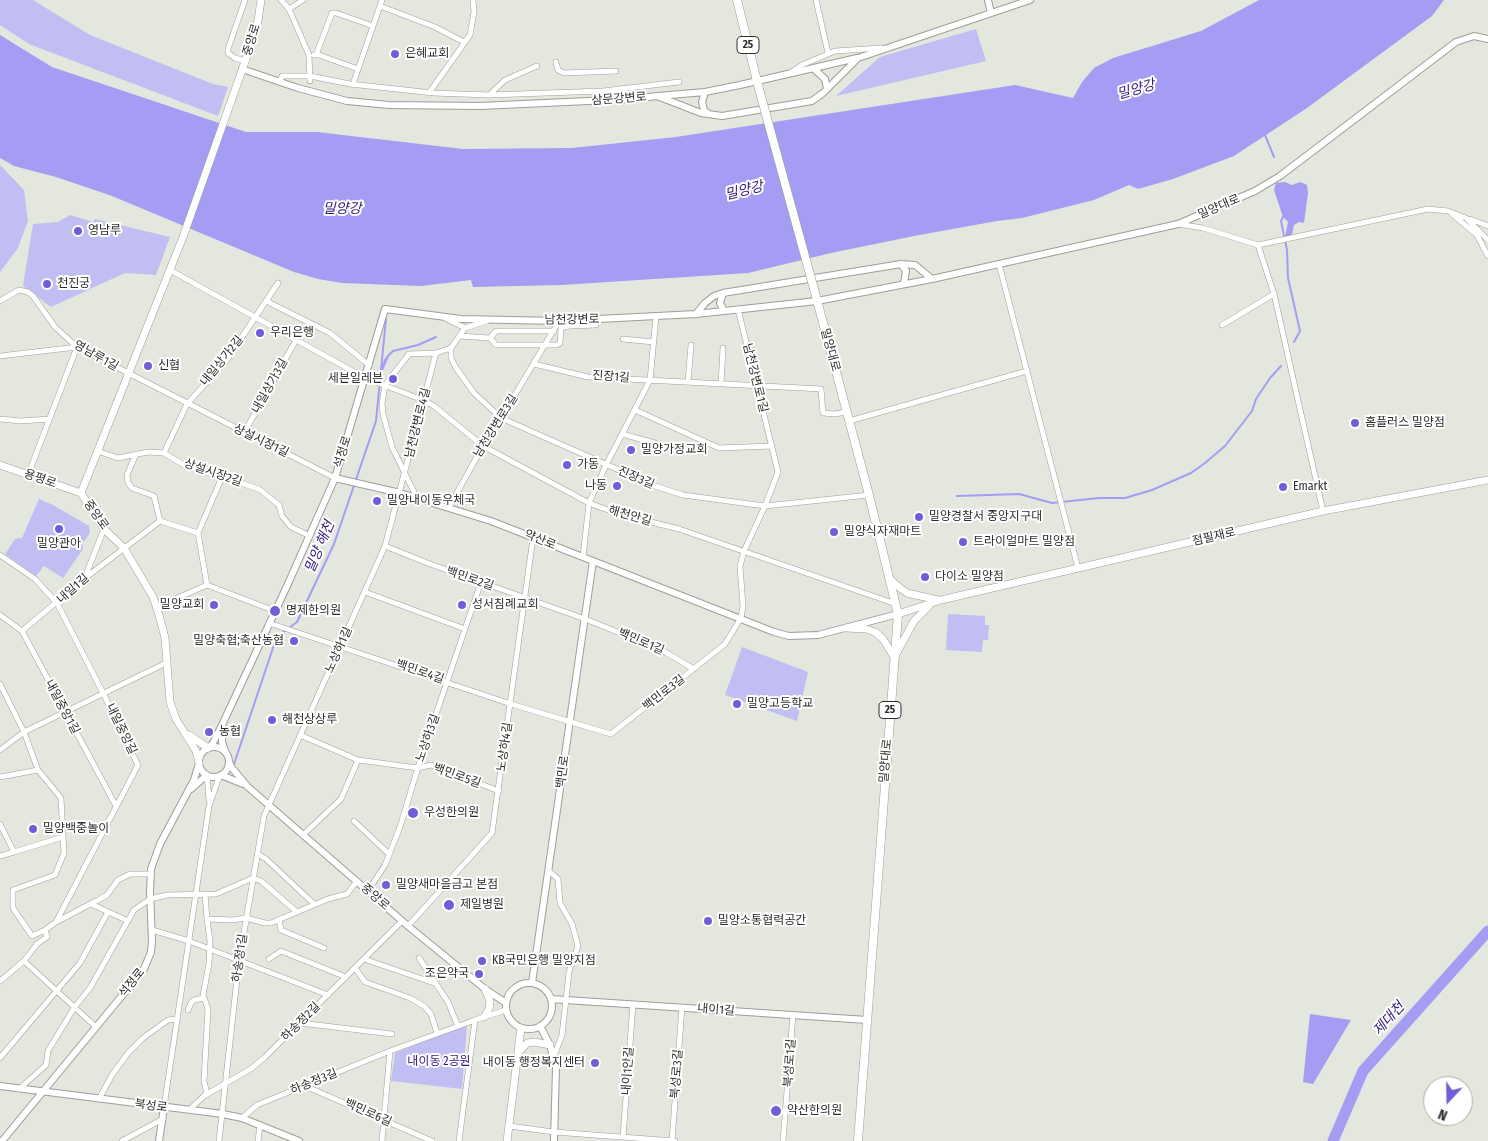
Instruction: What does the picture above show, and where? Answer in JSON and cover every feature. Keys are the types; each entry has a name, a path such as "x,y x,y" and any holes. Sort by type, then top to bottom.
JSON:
{"main road":[{"name":"중앙로","path":"199,763 196,751 176,719 170,702 165,638 157,607 124,548 104,529 81,493 183,237 245,61 258,21 261,0"},
{"name":"25","path":"737,0 756,81"},
{"name":"밀양대로","path":"756,81 869,495 898,614 858,1141"},
{"name":"용평로","path":"0,465 81,493"},
{"name":"점필재로","path":"898,614 941,600 1323,511 1488,480"},
{"name":"점필재로","path":"890,579 908,593 941,600"},
{"name":"점필재로","path":"894,656 920,612 932,603"},
{"name":"약산로","path":"846,628 866,629 875,632 883,639 894,656"},
{"path":"185,732 208,748"},
{"path":"484,1017 489,1009 490,1001 485,989"},
{"path":"507,1141 521,1028"},
{"path":"518,1054 527,1043 535,1042 550,1045"}],"street":[{"path":"244,0 228,53 234,58 245,61"},
{"path":"281,0 289,9 309,56 310,78"},
{"path":"289,9 303,0"},
{"path":"429,93 470,35 474,12 473,0"},
{"path":"816,0 828,52"},
{"path":"988,0 991,13"},
{"name":"삼문강변로","path":"242,69 347,101 432,107 537,104 657,96 691,110 722,116 803,103 817,98 858,58 1030,0"},
{"path":"353,84 382,3 464,42"},
{"path":"316,55 332,13 374,26"},
{"name":"밀양대로","path":"817,301 932,279 1178,224 1255,191 1280,176 1456,42 1474,36 1488,39"},
{"path":"788,73 828,52 863,48 885,48"},
{"path":"309,56 316,55 358,69"},
{"path":"657,96 705,92 858,58"},
{"path":"556,62 558,70 564,73 616,71"},
{"path":"489,94 505,80 537,66"},
{"path":"814,68 825,79 827,89"},
{"path":"280,82 282,76 429,93 489,94 603,91 679,82"},
{"path":"705,92 702,102 704,110 710,115"},
{"path":"1178,224 1203,228 1258,245 1428,209 1448,211 1488,226"},
{"path":"1448,211 1477,235 1488,256"},
{"path":"1466,218 1488,240"},
{"path":"1258,245 1274,294 1323,511"},
{"path":"901,264 906,271 904,283"},
{"path":"696,314 714,296 723,293 901,264 915,265 932,279"},
{"path":"999,264 1078,568"},
{"path":"170,270 365,378"},
{"path":"256,317 278,283"},
{"name":"영남루1길","path":"0,301 19,290 28,292 33,296 55,327 77,347 129,374"},
{"path":"723,293 720,303 724,311"},
{"path":"1222,325 1274,294"},
{"path":"267,300 330,333 368,365"},
{"name":"남천강변로","path":"365,378 385,309 461,319 559,321 696,314 817,301"},
{"name":"남천강변로1길","path":"738,309 778,472 744,551"},
{"name":"내일상가2길","path":"187,404 226,361 256,317"},
{"path":"444,317 465,328 488,320"},
{"path":"583,557 589,503 606,465 650,380 656,317"},
{"name":"남천강변로3길","path":"448,508 483,446 559,321"},
{"name":"남천강변로3길","path":"546,345 557,345 560,343 561,328 596,325"},
{"path":"417,498 392,447 383,414 382,404 385,385 410,354 436,353 451,348 465,328"},
{"path":"490,338 496,331 554,331"},
{"path":"460,336 490,338 496,345 546,345"},
{"path":"623,338 654,342"},
{"name":"내일상가3길","path":"244,433 296,340"},
{"path":"688,382 692,345"},
{"path":"0,356 77,347 28,475"},
{"name":"진장3길","path":"451,348 451,358 456,368 474,392 501,418 655,486 683,495 765,506 869,495"},
{"path":"720,384 723,348"},
{"name":"남천강변로4길","path":"400,493 436,353"},
{"name":"진장1길","path":"534,364 588,376 821,389 823,413 846,412"},
{"path":"849,421 1027,371"},
{"name":"상설시장1길","path":"129,374 335,478"},
{"name":"해천안길","path":"365,378 434,406 483,446 589,503 619,514 679,529 896,604"},
{"name":"석정로","path":"208,748 213,743 271,623 335,478 365,378"},
{"path":"97,451 118,458 148,452 164,453 187,404"},
{"path":"635,410 719,448 772,446"},
{"path":"0,419 22,421 49,419"},
{"path":"622,434 655,443"},
{"name":"상설시장2길","path":"164,453 184,465 259,489 279,505 282,516 291,527 310,536"},
{"path":"136,454 127,475 128,484 132,488 154,496 160,521 198,533"},
{"path":"207,585 198,533 222,477"},
{"name":"약산로","path":"335,478 400,493 491,520 533,538 789,636 818,635 898,614"},
{"name":"노상하1길","path":"269,804 385,546 400,493"},
{"name":"내일1길","path":"22,631 85,578 160,521"},
{"path":"85,578 104,529"},
{"name":"노상하4길","path":"408,926 492,833 533,538"},
{"name":"백민로2길","path":"385,546 585,619"},
{"path":"741,618 743,606 740,566 744,551"},
{"name":"내일중앙길","path":"0,555 35,579 57,603 138,765 56,922"},
{"name":"백민로","path":"532,983 593,561"},
{"name":"노상하3길","path":"368,891 385,865 400,827 481,582"},
{"path":"157,607 207,585 275,611"},
{"path":"365,592 465,629"},
{"name":"내일중앙1길","path":"0,615 22,631 116,806"},
{"name":"백민로3길","path":"570,722 611,734 725,644 741,618"},
{"name":"백민로1길","path":"585,619 660,649 694,669"},
{"name":"백민로4길","path":"271,623 570,722"},
{"path":"0,750 24,732 104,695 168,662"},
{"path":"0,684 24,732 38,770 61,798 64,853 55,875 12,890 13,908 32,936 107,895 118,880 130,874 151,874"},
{"path":"222,725 222,742 229,762 248,787"},
{"name":"백민로5길","path":"300,735 358,760 418,768 430,765 499,791"},
{"path":"187,794 197,773 201,754 208,748 217,747 226,752"},
{"path":"303,835 341,799 358,760"},
{"path":"209,806 218,780 228,767 229,762"},
{"path":"199,763 203,772 207,775 221,775 248,787"},
{"path":"0,777 38,770"},
{"path":"187,794 207,775"},
{"path":"160,1141 209,806 207,775"},
{"name":"중앙로","path":"248,787 408,926 485,989 506,1003"},
{"name":"석정로","path":"2,1141 144,969 151,952 151,874 160,844 187,794"},
{"name":"하송정1길","path":"219,1141 227,1083 239,961 264,816 269,804"},
{"path":"354,821 389,854"},
{"path":"0,824 14,852"},
{"path":"0,856 63,837"},
{"path":"258,854 266,859 314,904"},
{"path":"549,871 558,879 560,903 572,924 578,946 569,972 562,1035 554,1056"},
{"path":"19,1089 46,1065 48,1051 74,1008 90,988 134,910 150,899 168,895 216,894 253,878 261,881 297,912"},
{"path":"207,919 232,920 246,918 271,923 314,904 347,894 357,882"},
{"path":"205,894 209,949 209,964 203,995 208,1009 204,1082 207,1094"},
{"path":"91,904 128,921"},
{"path":"0,1058 86,954 108,912"},
{"path":"279,919 281,930 324,948"},
{"name":"하송정2길","path":"189,1110 207,1094 252,1068 265,1057 402,920"},
{"path":"0,981 24,961 46,936 45,930"},
{"path":"152,930 189,941 328,995"},
{"path":"269,959 281,950 346,977"},
{"path":"418,958 448,1002 458,1026"},
{"path":"364,959 434,983"},
{"path":"24,961 96,1027"},
{"path":"355,968 365,982 410,998 424,1006 431,1014 437,1033"},
{"path":"532,983 542,987 550,998 551,1013 548,1019 540,1026 529,1029 521,1028 509,1018 506,1010 508,995 520,985 532,983"},
{"path":"188,1010 194,1000 204,998"},
{"name":"내이1길","path":"550,998 867,1020"},
{"name":"내이1안길","path":"623,1137 633,1004"},
{"name":"북성로3길","path":"673,1141 682,1007"},
{"name":"하송정3길","path":"242,1118 257,1105 437,1033 506,1010"},
{"name":"북성로1길","path":"783,1141 793,1015"},
{"path":"99,1099 112,1075 128,1053 143,1038 168,1020 177,1019"},
{"path":"460,1141 475,1020"},
{"path":"300,1023 392,1034"},
{"path":"540,1026 554,1056 557,1078 554,1141"},
{"path":"382,1141 390,1051"},
{"name":"북성로","path":"1,1085 19,1089 223,1114 242,1118 299,1141"},
{"name":"백민로6길","path":"305,1086 432,1141"},
{"path":"122,1141 162,1119"},
{"path":"258,1141 260,1125"},
{"path":"509,1126 554,1132 673,1141"}],"green space":[{"path":"0,0 33,0 90,35 213,84 228,87 218,116 29,44 0,25"},
{"path":"976,29 986,61 836,96 880,57"},
{"path":"0,165 24,190 28,221 18,248 0,272"},
{"path":"70,215 93,222 95,219 170,237 156,275 125,273 51,307 23,286 33,224 58,222"},
{"path":"39,499 89,526 90,533 82,544 83,549 63,578 44,566 36,576 5,554 15,539 22,538"},
{"path":"948,614 985,616 985,625 989,625 988,640 983,640 982,652 946,650"},
{"path":"742,647 808,672 797,721 725,695"},
{"name":"내이동 2공원","path":"467,1024 462,1089 391,1081 395,1053"}],"water":[{"name":"밀양강","path":"1259,0 1444,0 1432,16 1307,108 1234,156 1173,179 1138,189 1129,185 1094,200 1022,218 914,236 748,273 561,285 473,287 471,280 421,286 342,283 294,272 112,196 56,177 14,166 0,158 0,35 52,67 246,132 317,132 463,149 572,148 676,137 1015,85 1073,98 1082,82 1094,68 1113,58 1201,31"},
{"path":"1285,182 1292,185 1300,182 1307,185 1308,193 1304,223 1299,222 1294,225 1291,240 1284,242 1288,222 1283,217 1274,190 1276,183"},
{"path":"1310,1014 1351,1020 1313,1084 1303,1082"}],"waterway":[{"path":"1265,135 1274,157"},
{"path":"1283,217 1281,221 1287,250 1288,278 1300,331 1294,342"},
{"name":"밀양 해천","path":"289,628 297,622 334,544 376,421 386,319"},
{"name":"밀양 해천","path":"388,356 382,370 385,360 388,356 393,351 418,345 436,337"},
{"path":"957,496 1019,494 1052,503 1099,498 1125,498 1152,490 1191,473 1225,446 1252,411 1256,399 1270,378 1281,366"},
{"name":"밀양 해천","path":"233,767 277,636 285,631"},
{"name":"제대천","path":"1333,1141 1363,1071 1488,931"}],"place":[{"name":"은혜교회","path":"395,54"},
{"name":"영남루","path":"78,231"},
{"name":"천진궁","path":"47,284"},
{"name":"우리은행","path":"260,333"},
{"name":"신협","path":"148,366"},
{"name":"세븐일레븐","path":"393,379"},
{"name":"홈플러스 밀양점","path":"1355,423"},
{"name":"밀양가정교회","path":"631,450"},
{"name":"가동","path":"567,465"},
{"name":"나동","path":"617,486"},
{"name":"Emarkt","path":"1283,487"},
{"name":"밀양내이동우체국","path":"377,501"},
{"name":"밀양경찰서 중앙지구대","path":"919,517"},
{"name":"밀양관아","path":"59,529"},
{"name":"밀양식자재마트","path":"834,532"},
{"name":"트라이얼마트 밀양점","path":"963,542"},
{"name":"다이소 밀양점","path":"925,577"},
{"name":"밀양교회","path":"214,605"},
{"name":"성서침례교회","path":"462,605"},
{"name":"명제한의원","path":"275,611"},
{"name":"밀양축협;축산농협","path":"294,641"},
{"name":"밀양고등학교","path":"737,704"},
{"name":"해천상상루","path":"272,720"},
{"name":"농협","path":"209,732"},
{"name":"우성한의원","path":"413,813"},
{"name":"밀양백중놀이","path":"33,829"},
{"name":"밀양새마을금고 본점","path":"386,885"},
{"name":"제일병원","path":"449,905"},
{"name":"밀양소통협력공간","path":"708,921"},
{"name":"KB국민은행 밀양지점","path":"482,961"},
{"name":"조은약국","path":"479,974"},
{"name":"내이동 행정복지센터","path":"595,1063"},
{"name":"약산한의원","path":"776,1111"}]}
